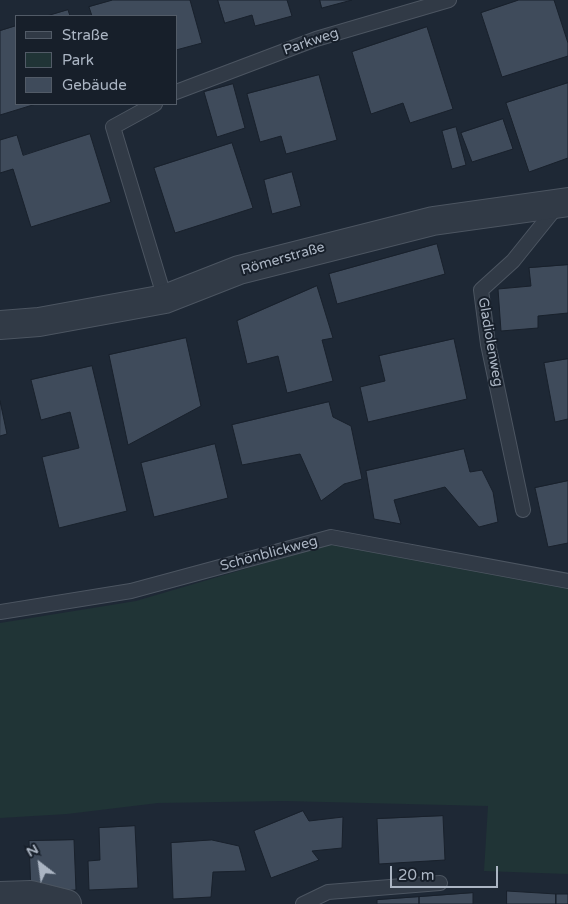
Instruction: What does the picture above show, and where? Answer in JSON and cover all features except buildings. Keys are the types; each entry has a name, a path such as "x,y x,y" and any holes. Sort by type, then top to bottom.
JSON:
{"street":[{"name":"Römerstraße","path":"0,325 39,322 165,299 239,270 324,247 433,221 564,202"},
{"path":"0,896 31,895 67,904"}],"lane":[{"name":"Parkweg","path":"178,91 316,38 449,0"},
{"path":"153,105 112,127 165,299"},
{"name":"Gladiolenweg","path":"523,510 488,344 481,290 513,261 564,202"},
{"name":"Schönblickweg","path":"0,612 132,591 331,538 568,581"},
{"path":"303,904 328,892 440,883"}],"green space":[{"path":"333,543 568,587 568,874 484,871 488,806 284,801 158,803 67,814 0,818 0,623 136,601"}]}
